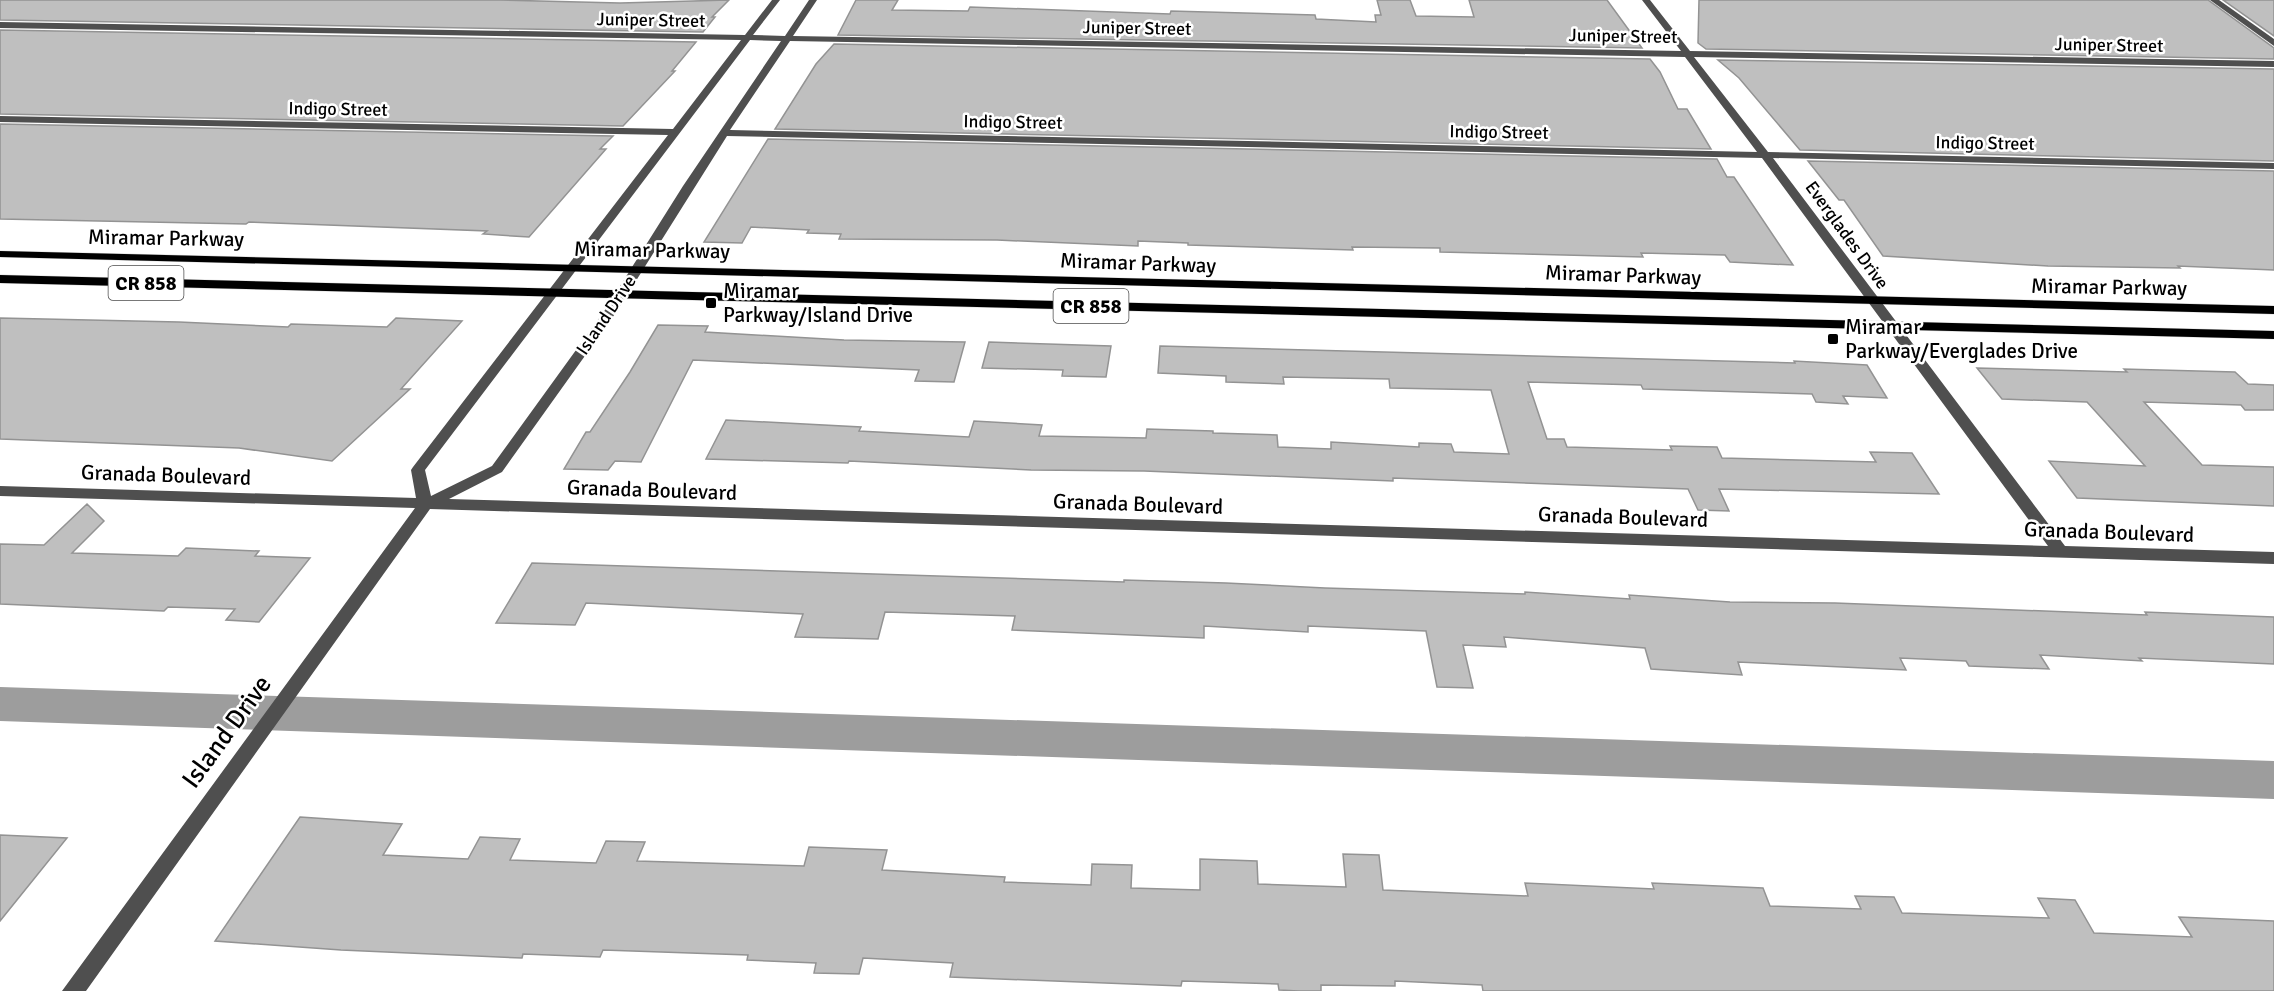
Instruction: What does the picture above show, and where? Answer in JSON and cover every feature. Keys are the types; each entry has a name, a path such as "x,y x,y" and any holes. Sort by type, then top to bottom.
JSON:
{"main road":[{"name":"Miramar Parkway","path":"0,254 2274,310"},
{"name":"Miramar Parkway","path":"0,279 2274,335"}],"street":[{"path":"425,505 418,470 776,0"},
{"name":"Island Drive","path":"73,991 425,505 497,469 621,294 813,0"},
{"name":"Everglades Drive","path":"1646,0 1764,154 2060,551"},
{"path":"2214,0 2274,43"},
{"name":"Juniper Street","path":"0,25 2274,64"},
{"name":"Indigo Street","path":"0,119 675,132"},
{"name":"Indigo Street","path":"724,133 2274,166"},
{"name":"Granada Boulevard","path":"0,491 2274,558"}],"building":[{"path":"0,0 500,0 620,3 729,0 712,17 715,17 703,32 0,20"},
{"path":"856,0 898,0 892,10 968,11 970,7 1170,14 1171,11 1315,15 1316,19 1376,22 1375,15 1381,15 1377,0 1410,0 1416,16 1474,17 1469,0 1607,0 1642,48 838,35"},
{"path":"1699,0 2208,0 2274,48 2274,59 1706,49 1698,43"},
{"path":"2223,0 2274,0 2274,36"},
{"path":"0,30 696,42 672,71 675,71 623,126 0,114"},
{"path":"834,44 1650,59 1660,72 1678,109 1687,109 1711,149 775,129 816,64"},
{"path":"1718,60 2274,69 2274,161 1800,150 1739,78"},
{"path":"0,124 613,136 600,149 606,149 529,237 483,234 487,231 249,222 246,224 0,219"},
{"path":"768,139 1717,159 1727,177 1734,177 1793,265 1730,262 1725,255 1641,253 1643,257 1440,252 1440,248 1352,247 1353,250 1188,245 1188,243 1138,241 1138,246 997,240 839,239 841,234 751,227 742,243 704,242"},
{"path":"1808,161 2274,171 2274,270 2178,266 2180,268 2048,266 1883,256 1844,200 1839,200"},
{"path":"0,318 288,327 291,324 387,327 396,318 462,321 401,389 410,389 332,461 239,448 0,439"},
{"path":"658,325 708,326 705,332 844,340 965,342 954,382 915,381 919,370 693,360 641,462 615,461 608,470 564,469 586,432 590,432 630,372"},
{"path":"989,342 1111,346 1106,377 1062,376 1063,370 982,368"},
{"path":"1160,346 1795,363 1794,361 1867,365 1887,398 1843,396 1848,404 1816,402 1812,394 1643,389 1641,385 1528,382 1547,439 1564,439 1567,447 1672,450 1670,446 1717,447 1722,458 1876,462 1870,452 1912,453 1939,494 1719,489 1729,511 1698,510 1688,489 1393,478 1393,481 1144,471 1031,470 849,461 848,463 706,459 726,420 861,427 859,431 969,437 974,421 1042,425 1039,436 1146,438 1147,429 1213,431 1213,433 1277,435 1278,447 1331,449 1331,442 1419,447 1419,443 1451,444 1454,452 1509,454 1491,390 1390,388 1389,379 1283,377 1284,384 1226,382 1226,376 1158,373"},
{"path":"1977,368 2235,372 2248,384 2274,385 2274,410 2245,410 2241,405 2144,402 2202,465 2274,467 2274,506 2077,498 2049,461 2145,466 2087,402 2002,399"},
{"path":"87,504 104,521 72,553 178,556 186,548 259,551 255,556 310,558 259,622 226,620 235,609 168,607 164,611 0,604 0,544 44,545"},
{"path":"532,563 1525,594 1525,592 1630,599 1629,595 1730,602 1835,603 2147,615 2145,612 2274,617 2274,664 2139,658 2142,661 2040,655 2049,669 1969,666 1966,661 1900,658 1906,670 1738,662 1742,675 1651,669 1645,648 1504,637 1506,647 1463,645 1473,688 1437,687 1426,631 1308,626 1308,632 1204,626 1204,638 1012,630 1015,616 885,612 878,639 795,637 803,614 586,603 575,625 496,623"},
{"path":"300,817 402,824 383,855 468,859 480,837 520,839 510,860 596,863 606,841 645,842 637,861 804,866 809,847 887,850 882,870 1005,877 1004,882 1091,885 1092,864 1132,865 1131,888 1200,890 1200,859 1257,861 1258,884 1346,887 1343,854 1379,855 1383,890 1528,896 1525,883 1654,889 1652,883 1763,888 1770,906 1861,909 1855,896 1894,897 1902,913 2049,918 2038,898 2075,900 2094,933 2192,937 2179,917 2274,921 2274,991 1483,991 1482,985 1395,981 1395,986 1321,985 1321,991 1299,991 1279,990 1278,984 1182,981 1181,986 950,977 953,963 863,958 859,974 814,973 816,963 747,960 748,955 603,950 600,957 523,954 522,958 341,950 215,941"},
{"path":"0,835 67,838 0,921"}],"waterway":[{"path":"0,704 2274,780"}],"place":[{"name":"Miramar Parkway/Island Drive","path":"711,303"},
{"name":"Miramar Parkway/Everglades Drive","path":"1833,339"}]}
